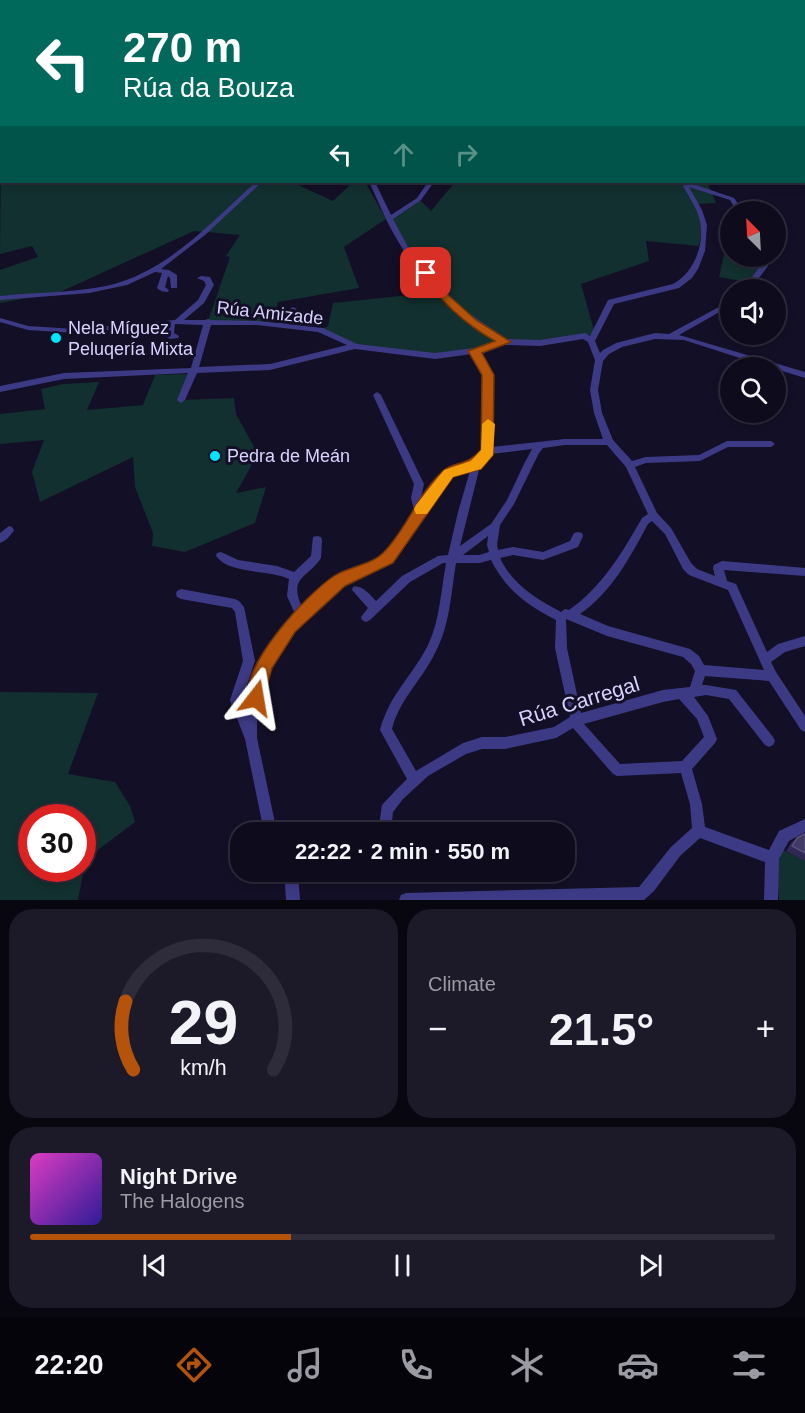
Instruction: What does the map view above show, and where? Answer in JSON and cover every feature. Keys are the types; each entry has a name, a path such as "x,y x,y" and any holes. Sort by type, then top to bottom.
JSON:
{"street":[{"path":"0,298 86,291 140,278 154,270 258,183"},
{"path":"373,183 405,247 443,296 472,323 505,342"},
{"path":"391,218 419,199 431,183"},
{"path":"591,341 611,302 685,283 692,275 699,258 704,225 686,186 699,186 733,201"},
{"path":"154,270 166,272 174,277 174,286"},
{"path":"165,290 161,288 166,272"},
{"path":"140,278 148,282"},
{"path":"175,336 170,336 175,322 201,301 209,283 201,278"},
{"path":"283,326 284,316 293,309"},
{"path":"670,337 720,309"},
{"name":"Rúa Amizade","path":"0,320 28,328 75,331 208,321 283,326 320,330 355,346"},
{"path":"181,400 194,369 208,321"},
{"path":"0,389 64,376 270,367 355,346 435,356 474,351 505,342 540,343 585,336 591,341 599,360"},
{"path":"805,375 684,338 655,336 619,345 606,352 599,360 594,390 598,413 609,442 630,465 653,515 668,531 687,566 693,572 722,581 732,587 759,649 767,658 772,676 805,726"},
{"path":"415,780 386,730 387,721 411,679 429,654 437,636 452,557 476,465 488,451 488,375 474,351"},
{"path":"377,395 419,484 416,498 419,513"},
{"path":"488,451 540,445 609,442"},
{"path":"630,465 646,460 700,458 726,444 771,444"},
{"path":"366,617 406,579 429,565 452,557 494,527 513,499 533,452 540,445"},
{"path":"251,738 251,715 264,665 289,627 339,581 388,558 448,474 476,465"},
{"path":"653,515 645,521 612,579 601,592 566,616 561,648 576,720 592,745 599,748 617,770 685,767 711,740 707,724 688,693 701,670"},
{"path":"494,527 493,554 510,584 566,616 607,631 686,653 695,660 701,670"},
{"path":"0,539 9,530"},
{"path":"452,557 468,560 513,551 543,556 574,544 578,536"},
{"path":"301,615 294,604 292,588 295,577 316,558 317,540"},
{"path":"221,556 233,564 266,567 295,577"},
{"path":"722,581 718,568 722,565 805,572"},
{"path":"357,590 376,608"},
{"path":"181,594 236,604 243,617 249,661 248,671 236,700 251,738 268,822"},
{"path":"767,658 782,648 805,641"},
{"path":"248,671 264,665"},
{"path":"701,670 772,676"},
{"name":"Rúa Carregal","path":"385,822 387,810 415,780 463,749 482,743 505,743 556,732 576,720 663,696 688,693 732,694 770,741"},
{"path":"685,767 696,804 699,831"},
{"path":"771,900 772,858 784,836 805,825"},
{"path":"406,900 583,898 642,894 658,878 686,838 699,831 772,858"},
{"path":"292,882 293,900"}],"green space":[{"path":"1,183 294,183 333,201 352,183 366,183 386,219 344,247 359,288 278,302 273,324 208,321 230,257 226,256 240,235 194,231 60,292 0,303 0,270 38,257 32,246 0,254"},
{"path":"454,183 707,183 716,203 696,204 704,225 699,246 646,241 649,261 581,284 595,334 540,343 505,342 474,351 435,356 355,346 320,330 328,326 333,303 439,292 405,247 391,218 419,199 431,211"},
{"path":"721,267 760,267 760,273 755,279 719,277"},
{"path":"189,374 182,400 234,398 236,414 258,454 236,493 266,487 255,523 185,552 152,546 153,533 135,487 133,457 40,502 32,472 44,440 0,444 0,414 45,409 41,389 63,384 99,382 87,410 143,405 155,375"},
{"path":"0,692 98,693 68,774 115,782 130,806 135,822 96,851 96,804 18,804 18,882 82,882 78,900 0,900"},
{"path":"781,849 805,860 805,900 779,900 777,872"}],"building":[{"path":"804,834 805,853 792,846 797,838"}],"slow traffic":[{"path":"422,509 448,474 476,465 488,451 488,424"}],"place":[{"name":"Nela Míguez Peluqería Mixta","path":"56,338"},
{"name":"Pedra de Meán","path":"215,456"}],"route":[{"path":"256,698 264,665 289,627 339,581 368,570 388,558 396,550 417,516 448,474 476,465 488,451 488,375 482,361 474,351 490,344 505,342 472,323 443,296 426,273"}]}
